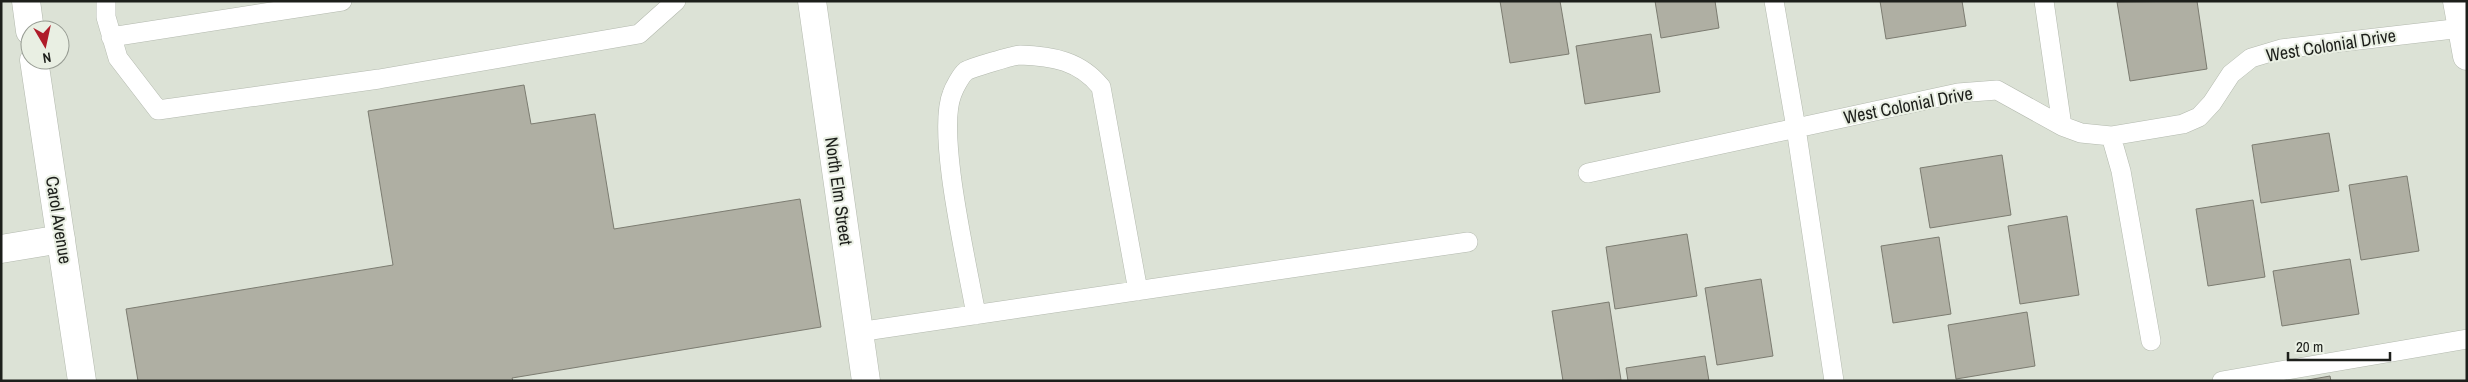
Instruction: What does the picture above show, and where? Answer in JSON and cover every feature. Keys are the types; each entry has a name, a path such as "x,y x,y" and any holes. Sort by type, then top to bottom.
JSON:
{"street":[{"path":"26,1 29,20"},
{"name":"North Elm Street","path":"813,1 866,381"},
{"path":"2457,1 2467,56"},
{"name":"Carol Avenue","path":"36,70 82,381"},
{"path":"1,249 62,239"}],"lane":[{"path":"106,1 106,17 118,58 158,110 379,79 639,34 676,1"},
{"path":"111,37 342,1"},
{"path":"1774,1 1796,128 1834,381"},
{"path":"2044,1 2062,126"},
{"name":"West Colonial Drive","path":"1588,173 1958,93 1997,90 2062,126 2081,133 2110,136 2183,124 2199,117 2212,103 2231,74 2251,58 2281,49 2462,28"},
{"path":"976,315 953,182 947,129 952,94 966,72 1017,55 1050,57 1074,64 1092,76 1101,87 1138,291"},
{"path":"2110,136 2121,171 2151,341"},
{"path":"858,332 1468,242"},
{"path":"2222,381 2467,339"}],"building":[{"path":"1500,1 1560,1 1569,54 1510,63"},
{"path":"1655,1 1715,1 1719,28 1661,38"},
{"path":"1880,1 1962,1 1966,26 1886,39"},
{"path":"2197,1 2207,69 2130,81 2117,2"},
{"path":"1651,34 1660,92 1585,104 1576,46"},
{"path":"524,85 531,124 595,114 614,229 800,199 821,327 512,378 513,381 138,381 126,309 393,265 368,111"},
{"path":"2329,133 2339,191 2261,203 2252,145"},
{"path":"2002,155 2011,215 1930,228 1920,168"},
{"path":"2407,176 2419,251 2361,260 2349,185"},
{"path":"2253,200 2265,277 2208,286 2196,209"},
{"path":"2067,216 2079,295 2020,304 2008,226"},
{"path":"1687,234 1697,296 1615,309 1606,247"},
{"path":"1939,237 1951,314 1893,323 1881,246"},
{"path":"2350,259 2359,314 2282,326 2273,271"},
{"path":"1761,279 1773,356 1717,365 1705,288"},
{"path":"1609,302 1621,380 1563,381 1552,311"},
{"path":"2027,312 2035,366 1956,379 1948,325"},
{"path":"1705,356 1709,381 1628,381 1626,368"},
{"path":"2330,376 2331,381 2302,381"}]}
